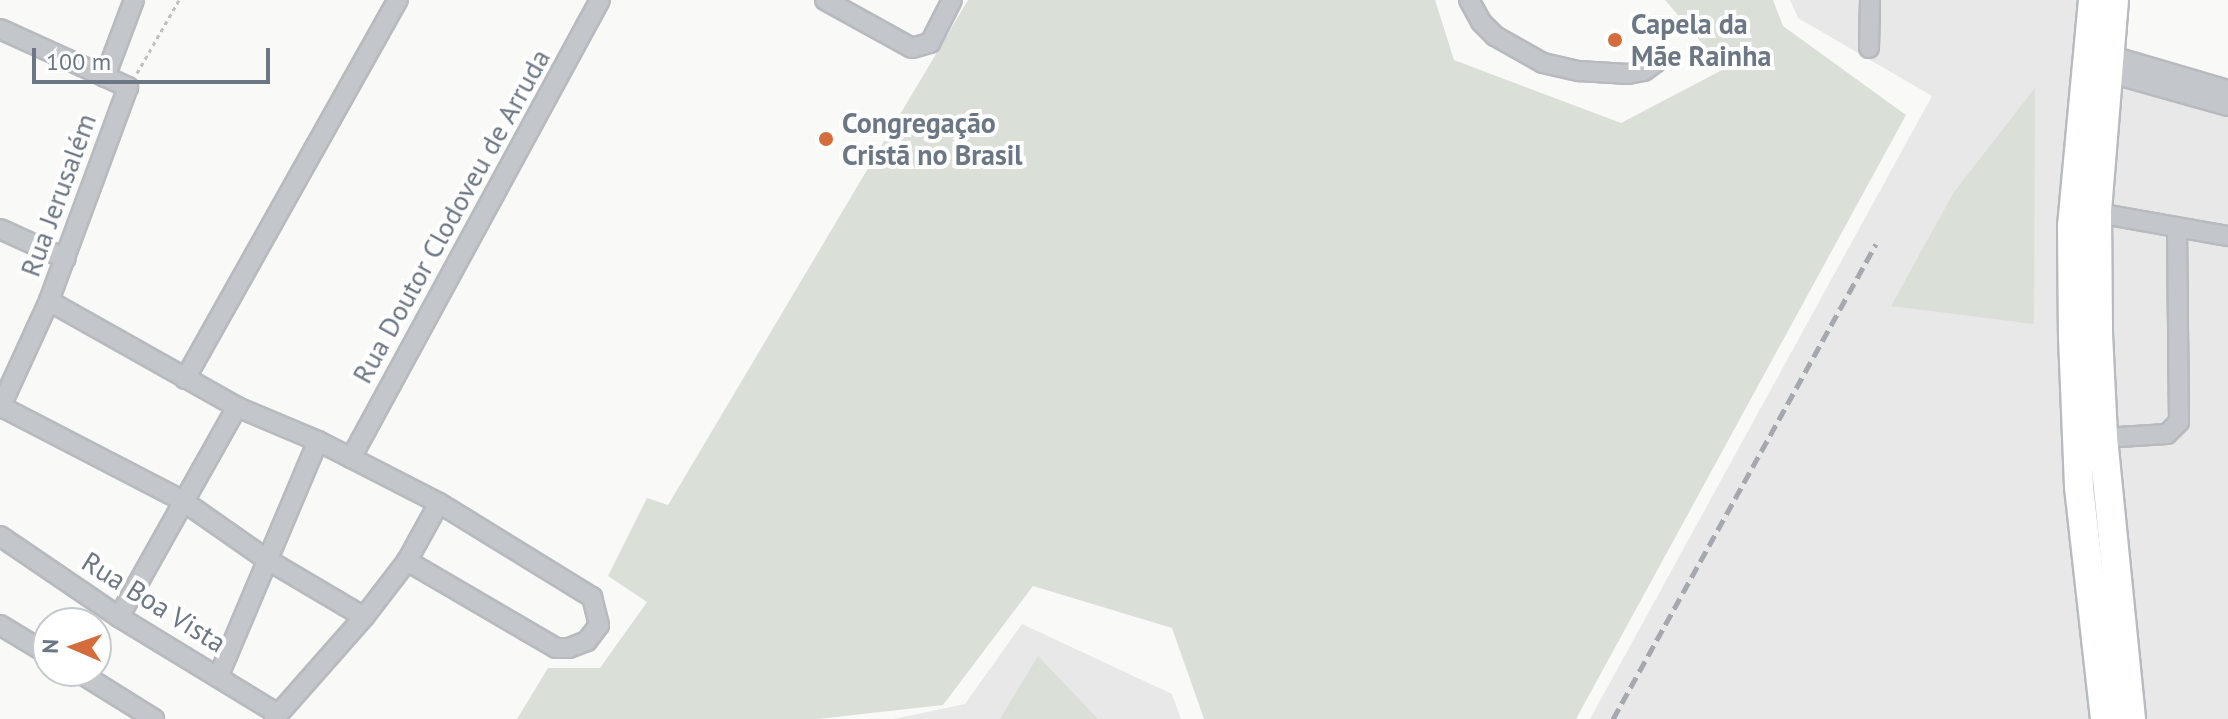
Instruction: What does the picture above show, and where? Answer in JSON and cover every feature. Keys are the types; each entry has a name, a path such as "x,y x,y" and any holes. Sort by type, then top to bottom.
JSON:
{"main road":[{"path":"2102,5 2108,64 2097,213 2103,438 2131,719"},
{"path":"2102,5 2072,226 2079,487 2105,719"}],"street":[{"path":"105,77 134,0"},
{"path":"185,379 398,0"},
{"name":"Rua Doutor Clodoveu de Arruda","path":"351,458 600,0"},
{"path":"825,0 912,48 930,43 952,0"},
{"path":"1469,0 1481,22 1495,36 1543,63 1579,71 1628,74 1644,71 1655,63"},
{"path":"1869,48 1870,0"},
{"path":"0,29 128,87"},
{"path":"2108,64 2228,90"},
{"path":"2108,64 2228,106"},
{"name":"Rua Jerusalém","path":"0,407 66,259 128,87"},
{"path":"2097,213 2228,236"},
{"path":"2103,438 2167,434 2179,422 2177,228"},
{"path":"0,229 66,259"},
{"path":"49,301 237,407 318,441 439,503 592,597 599,625 594,634 569,648 544,644 464,592 407,561"},
{"path":"0,407 183,501 266,559 364,617"},
{"path":"119,617 237,407"},
{"path":"219,675 318,441"},
{"path":"276,716 364,617 407,561 439,503"},
{"name":"Rua Boa Vista","path":"0,536 119,617 219,675 276,716"},
{"path":"0,625 32,644"},
{"path":"103,687 154,719"}],"path":[{"path":"128,87 179,0"}],"shaded area":[{"path":"968,0 1435,0 1454,60 1621,123 1724,69 1665,0 1773,0 1783,26 1906,115 1576,719 1204,719 1172,628 1033,586 943,705 818,719 517,719 548,668 600,668 647,602 608,576 647,498 668,505"},
{"path":"1790,0 2117,0 2119,84 2228,114 2228,719 1590,719 1932,96 1798,18"},
{"path":"2035,88 2034,324 1891,306 1954,192"},
{"path":"1022,624 1172,694 1181,719 894,719 965,704"},
{"path":"1038,656 1098,719 1000,719"}],"building":[{"name":"Capela da Mãe Rainha","path":"1609,31 1623,33 1621,48 1607,46"}],"railway":[{"path":"1613,719 1876,244"}],"place":[{"name":"Capela da Mãe Rainha","path":"1615,40"},
{"name":"Congregação Cristã no Brasil","path":"826,139"}]}
